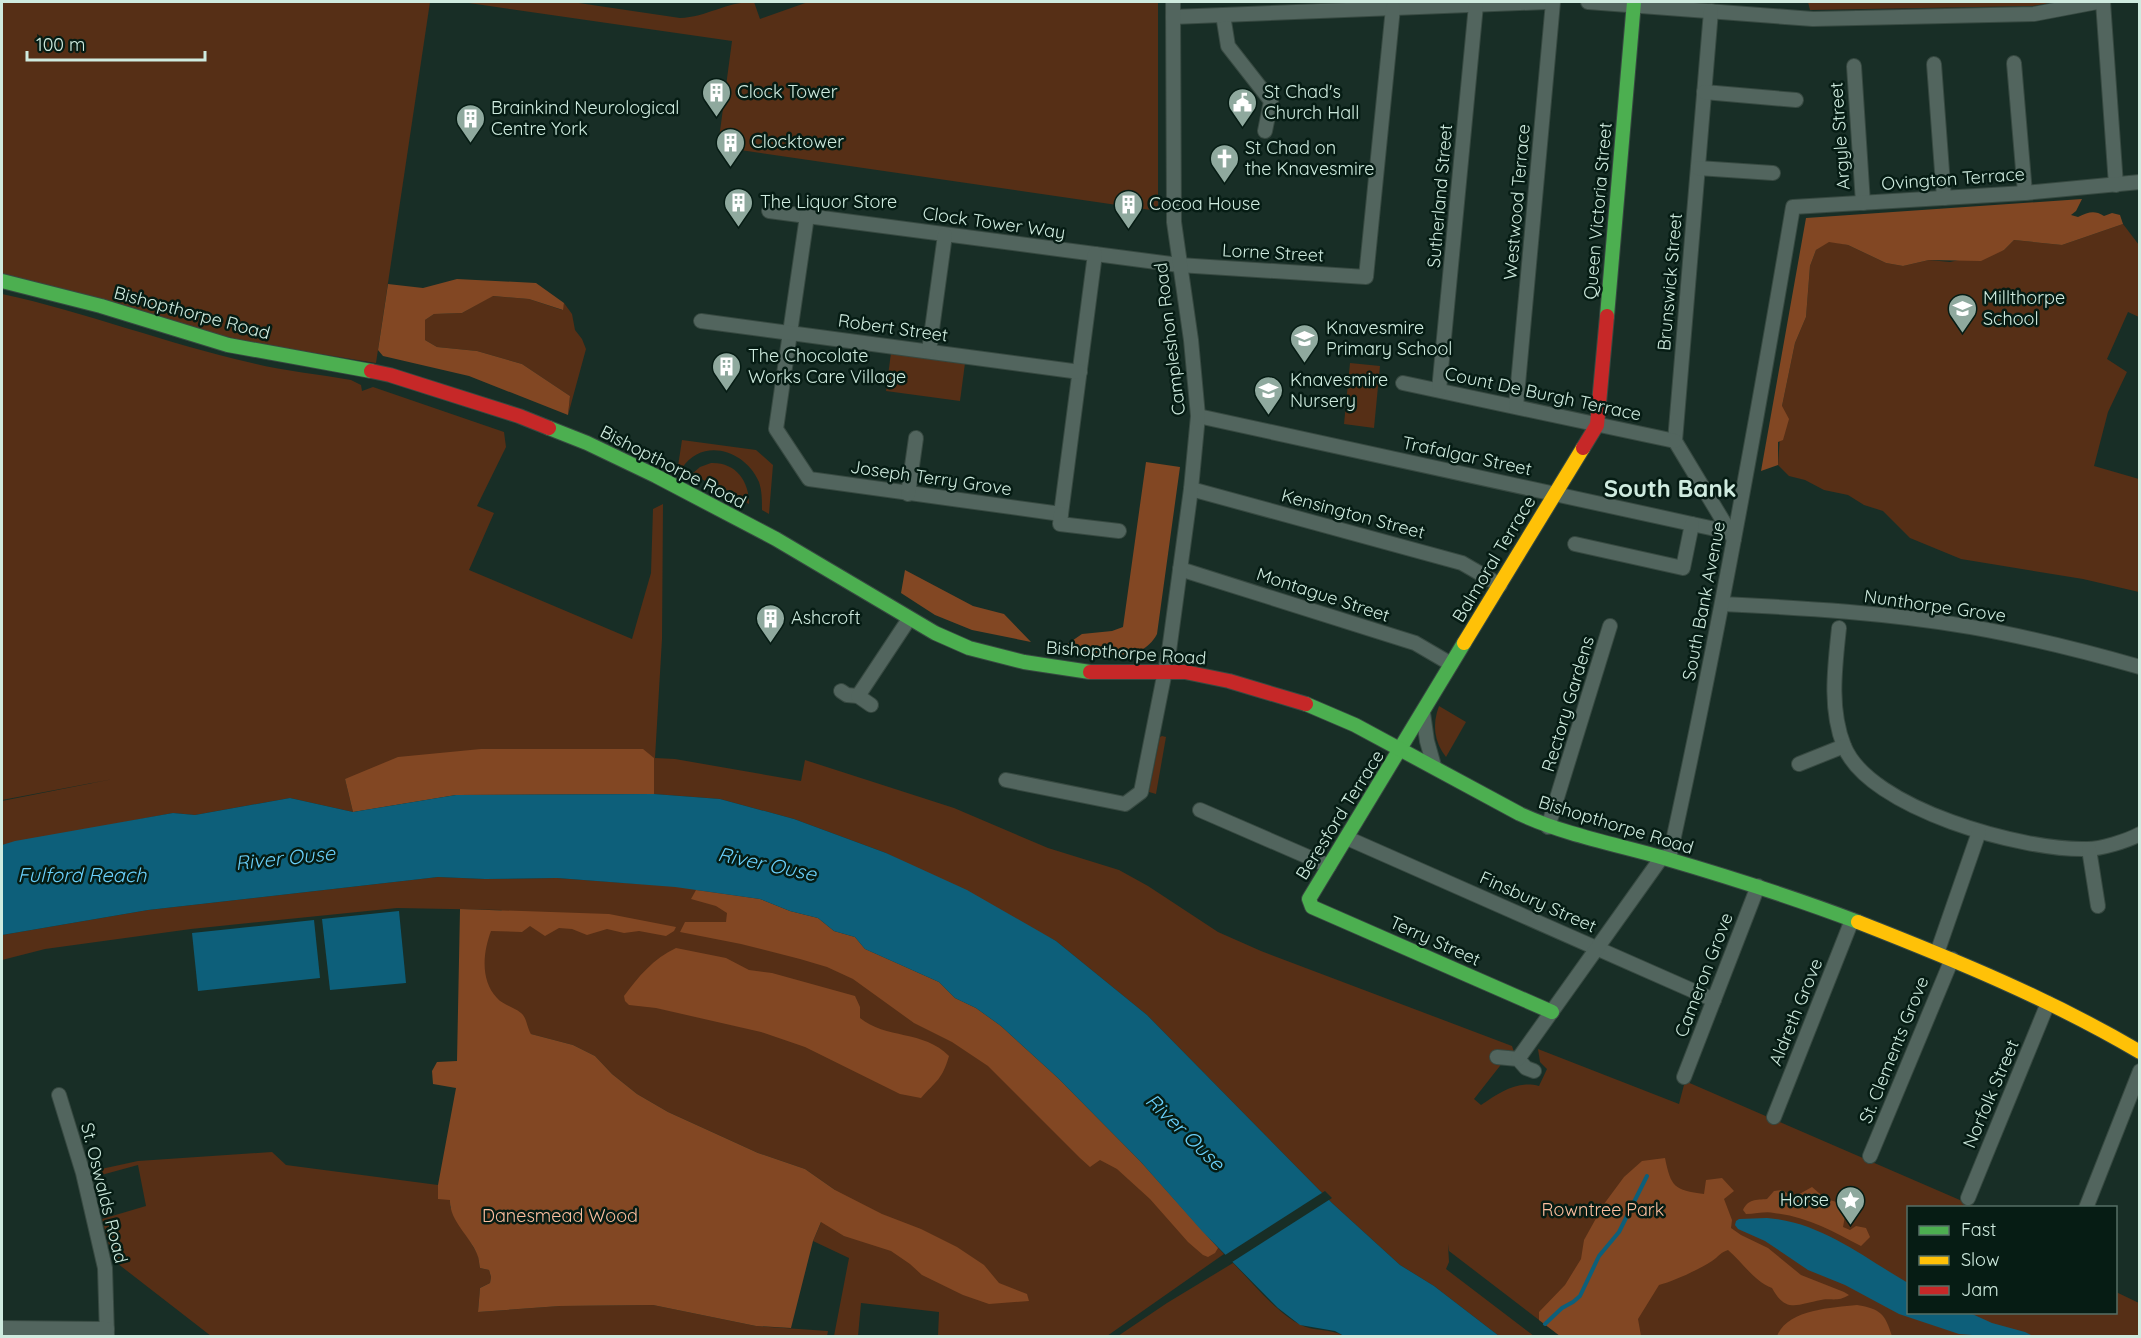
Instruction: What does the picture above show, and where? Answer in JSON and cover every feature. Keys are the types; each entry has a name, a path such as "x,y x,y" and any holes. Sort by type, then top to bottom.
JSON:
{"street":[{"name":"Campleshon Road","path":"1006,780 1125,804 1141,792 1166,671 1191,489 1198,416 1191,340 1174,222 1173,2"},
{"path":"1173,17 1547,2"},
{"name":"Westwood Terrace","path":"1516,406 1553,2"},
{"path":"1588,2 1813,19 2034,14 2097,2"},
{"path":"2103,2 2116,185"},
{"name":"Queen Victoria Street","path":"1597,424 1634,4"},
{"name":"Sutherland Street","path":"1439,390 1476,5"},
{"name":"Lorne Street","path":"1179,265 1366,277 1393,8"},
{"name":"Brunswick Street","path":"1675,441 1711,11"},
{"path":"1223,15 1228,46 1271,101 1265,130"},
{"path":"2014,63 2025,193"},
{"path":"1934,64 1944,198"},
{"name":"Argyle Street","path":"1854,66 1863,203"},
{"path":"1704,92 1796,100"},
{"path":"1698,168 1773,173"},
{"name":"Ovington Terrace","path":"1793,207 2025,193 2139,182"},
{"name":"South Bank Avenue","path":"1666,858 1694,746 1722,604 1777,310 1793,207"},
{"name":"Clock Tower Way","path":"769,211 1179,265"},
{"name":"Joseph Terry Grove","path":"807,216 776,429 809,479 1061,514"},
{"path":"929,351 945,235"},
{"path":"1095,254 1060,524 1119,531"},
{"name":"Bishopthorpe Road","path":"2,281 101,306 228,345 390,375 519,416 586,443 664,480 776,539 909,619 969,648 1024,662 1095,672 1185,672 1229,681 1315,707 1355,725 1548,827 1666,858 1758,886 1852,920 1952,959 2048,1003 2096,1026 2139,1052"},
{"name":"Robert Street","path":"701,321 1080,372"},
{"name":"Count De Burgh Terrace","path":"1403,383 1675,441"},
{"name":"Trafalgar Street","path":"1198,416 1720,530 1727,526"},
{"name":"Balmoral Terrace","path":"1401,750 1597,424"},
{"path":"908,494 916,438"},
{"path":"1675,441 1734,539"},
{"name":"Kensington Street","path":"1191,489 1462,563 1500,585"},
{"path":"1575,544 1683,568 1692,524"},
{"name":"Montague Street","path":"1180,569 1415,643 1451,664"},
{"name":"Nunthorpe Grove","path":"1722,604 1840,610 1970,627 2068,646 2139,667"},
{"path":"858,696 909,619"},
{"name":"Rectory Gardens","path":"1548,827 1611,626"},
{"path":"1839,628 1834,682 1837,714 1844,746 1855,763 1884,790 1903,801 1979,832 2049,846 2089,849 2132,838 2139,834"},
{"path":"841,691 848,695 858,696 871,705"},
{"path":"1423,713 1426,741 1434,766"},
{"path":"1799,764 1844,746"},
{"name":"Beresford Terrace","path":"1309,899 1401,750"},
{"path":"1200,810 1329,866"},
{"path":"1937,953 1979,832"},
{"name":"Finsbury Street","path":"1347,838 1714,1000"},
{"path":"2089,849 2098,906"},
{"path":"1518,1059 1597,948 1666,858"},
{"name":"Cameron Grove","path":"1684,1077 1758,886"},
{"name":"Terry Street","path":"1309,899 1312,907 1552,1012"},
{"name":"Aldreth Grove","path":"1774,1117 1852,920"},
{"name":"St. Clements Grove","path":"1870,1156 1952,959"},
{"name":"Norfolk Street","path":"1968,1198 2048,1003"},
{"path":"1497,1057 1518,1059 1526,1068 1534,1071"},
{"path":"2087,1206 2139,1071"},
{"name":"St. Oswalds Road","path":"60,1095 84,1177 105,1269 107,1333"},
{"path":"2,1328 107,1333"}],"green space":[{"path":"2,2 430,2 376,363 247,342 2,276"},
{"path":"462,2 572,2 680,18 744,2 754,2 760,19 808,2 1158,2 1158,211 720,147 718,146 732,41"},
{"path":"1808,2 2055,2 2033,6 1810,10"},
{"path":"2082,199 2076,211 2071,215 2078,217 2094,212 2104,216 2112,213 2120,215 2123,224 2062,245 2014,240 2004,250 1981,261 1929,260 1903,266 1886,263 1848,245 1829,242 1816,250 1810,266 1806,317 1795,343 1782,406 1789,419 1783,440 1778,442 1778,465 1761,471 1806,218"},
{"name":"Millthorpe School","path":"2123,224 2139,245 2139,317 2128,312 2107,359 2127,372 2108,412 2094,466 2139,479 2139,592 2083,579 1961,559 1910,538 1883,511 1864,505 1848,495 1824,490 1805,480 1789,476 1778,465 1782,406 1795,343 1806,317 1810,266 1816,250 1829,241 1848,245 1886,263 1903,266 1929,260 1950,262 2004,250 2014,240 2062,245"},
{"path":"457,279 536,283 564,303 563,310 529,299 493,296 462,313 434,314 425,320 425,340 437,347 477,351 522,364 570,396 568,415 469,376 383,356 378,350 388,284 423,288"},
{"name":"Rowntree Park","path":"2,294 220,355 276,368 351,380 361,385 362,391 373,387 504,432 506,447 477,506 494,513 469,570 632,639 651,573 653,509 663,504 662,639 655,758 675,759 801,781 805,760 954,808 1048,848 1119,870 1148,886 1218,932 1261,951 1512,1046 1514,1052 1503,1062 1474,1099 1481,1105 1501,1092 1516,1086 1539,1086 1547,1069 1540,1062 1538,1049 1679,1104 1685,1081 1974,1206 1907,1206 1907,1314 2117,1314 2117,1292 2139,1303 2139,1336 1560,1336 1449,1251 1448,1244 1449,1262 1446,1269 1534,1336 1499,1336 1434,1286 1400,1265 1332,1203 1147,1015 1056,941 886,853 794,819 720,799 654,794 654,758 345,779 353,812 290,798 195,815 173,813 2,845 2,801 113,779 2,800"},
{"path":"492,296 529,299 562,310 564,303 572,314 575,330 586,349 568,415 570,396 522,364 477,351 437,347 425,340 425,320 434,314 462,313"},
{"path":"891,353 965,363 960,401 886,391"},
{"path":"1350,363 1380,366 1374,428 1344,424"},
{"path":"682,440 756,450 773,465 769,514 762,510 759,482 744,462 734,455 712,450 691,458 682,468 678,466"},
{"path":"1146,462 1180,467 1157,634 1139,651 1127,654 1101,654 1063,647 1082,634 1112,631 1123,627"},
{"path":"720,463 734,469 739,474 746,487 749,504 692,474 700,467"},
{"path":"905,570 973,606 1004,614 1031,642 972,630 935,615 901,593"},
{"path":"1439,706 1466,722 1446,757 1435,733 1435,719"},
{"path":"1162,736 1166,737 1156,794 1149,792"},
{"path":"481,749 643,749 654,758 654,794 456,795 353,812 345,779 398,757"},
{"path":"438,877 557,878 675,886 760,899 916,972 1202,1231 1224,1254 1107,1336 938,1336 939,1312 861,1303 858,1336 834,1336 849,1258 813,1241 835,1190 805,1169 758,1153 668,1112 637,1094 612,1074 595,1056 573,1045 531,1034 492,1002 481,968 485,933 502,910 397,908 191,929 45,949 2,960 2,935 148,910"},
{"path":"696,890 760,899 790,911 818,918 834,931 855,937 865,949 939,982 955,998 976,1008 1001,1026 1058,1078 1141,1162 1218,1248 1215,1253 1208,1257 1203,1255 1188,1242 1150,1199 1117,1169 1100,1160 1090,1167 988,1066 952,1042 914,1023 853,979 827,967 800,959 680,932 685,922 726,922 727,913 716,906 691,899"},
{"name":"Danesmead Wood","path":"460,909 609,914 676,927 666,936 639,931 624,933 607,929 587,935 572,929 559,928 545,936 530,926 522,932 491,931 485,957 488,983 499,1000 523,1015 531,1034 573,1045 595,1056 612,1074 637,1094 668,1112 758,1153 805,1169 835,1190 882,1214 921,1229 957,1247 984,1265 999,1283 1027,1294 1029,1301 989,1304 963,1295 922,1275 891,1251 844,1236 821,1222 813,1241 791,1328 756,1326 653,1305 560,1306 478,1312 480,1288 490,1283 489,1270 480,1268 478,1256 456,1221 450,1200 438,1199 438,1185 456,1088 433,1084 432,1071 437,1062 457,1061"},
{"path":"676,948 726,958 749,970 772,973 855,996 860,1007 860,1018 870,1025 928,1042 949,1056 944,1070 921,1098 900,1094 805,1047 761,1032 656,1008 629,1005 624,996 635,982 654,963"},
{"path":"272,1152 286,1165 438,1185 438,1199 450,1199 450,1207 478,1255 480,1268 489,1270 490,1283 480,1288 478,1312 560,1306 653,1305 756,1326 828,1331 827,1336 211,1336 113,1260 102,1219 146,1206 138,1165 94,1177 92,1171 138,1161"},
{"name":"Rowntree Park","path":"1665,1158 1672,1181 1686,1191 1704,1194 1706,1180 1722,1178 1734,1191 1724,1199 1732,1220 1731,1228 1768,1248 1801,1275 1849,1295 1799,1305 1788,1304 1777,1296 1772,1288 1754,1276 1728,1250 1693,1271 1659,1285 1638,1319 1641,1336 1560,1336 1539,1320 1539,1312 1565,1285 1581,1259 1584,1240 1604,1204 1624,1177 1642,1161"},
{"path":"1812,1187 1826,1199 1840,1203 1845,1216 1843,1227 1850,1230 1856,1226 1866,1228 1870,1237 1861,1246 1819,1225 1798,1218 1771,1212 1746,1214 1743,1210 1750,1202 1767,1199 1774,1191 1782,1190 1794,1197"},
{"path":"1233,1263 1273,1305 1291,1319 1304,1326 1344,1336 1118,1336 1167,1303"},
{"path":"1857,1305 1872,1308 1881,1314 1892,1336 1777,1336 1790,1320 1800,1315 1823,1309"}],"water":[{"path":"654,794 720,799 794,819 886,853 967,890 1056,941 1147,1015 1332,1203 1400,1265 1434,1286 1499,1336 1344,1336 1335,1331 1300,1325 1278,1308 1202,1231 1141,1162 1058,1078 1001,1026 976,1008 955,998 939,982 865,949 855,937 834,931 818,918 790,911 760,899 675,887 557,878 438,877 148,910 2,935 2,845 15,841 173,813 195,815 290,798 353,812 456,795"},
{"path":"399,911 406,983 330,990 322,919"},
{"path":"314,920 320,978 198,991 192,933"},
{"path":"1767,1218 1787,1221 1823,1233 1841,1242 1907,1282 1907,1314 1972,1314 2033,1336 1959,1334 1899,1314 1845,1285 1808,1270 1765,1241 1738,1229 1735,1225 1739,1219"}],"pier":[{"path":"1325,1191 1332,1198 1229,1264 1222,1257"}],"waterway":[{"path":"1545,1324 1562,1308 1580,1296 1599,1256 1619,1232 1647,1176"}],"traffic: fast":[{"path":"1607,316 1634,2"},
{"path":"2,281 101,306 228,345 371,371"},
{"path":"549,428 587,443 656,476 776,539 935,633 969,648 1024,662 1090,672"},
{"path":"1464,643 1309,899 1312,907 1552,1012"},
{"path":"1306,704 1355,725 1537,821 1737,880 1858,922"}],"traffic: slow":[{"path":"1464,643 1583,448"},
{"path":"1858,922 2002,981 2140,1052"}],"traffic: jam":[{"path":"1583,448 1597,425 1607,316"},
{"path":"371,371 519,416 549,428"},
{"path":"1090,672 1185,672 1229,681 1306,704"}],"place":[{"name":"Clock Tower","path":"716,118"},
{"name":"St Chad's Church Hall","path":"1243,128"},
{"name":"Brainkind Neurological Centre York","path":"470,144"},
{"name":"Clocktower","path":"730,168"},
{"name":"St Chad on the Knavesmire","path":"1224,184"},
{"name":"The Liquor Store","path":"739,228"},
{"name":"Cocoa House","path":"1128,230"},
{"name":"Millthorpe School","path":"1962,334"},
{"name":"Knavesmire Primary School","path":"1305,364"},
{"name":"The Chocolate Works Care Village","path":"727,392"},
{"name":"Knavesmire Nursery","path":"1269,416"},
{"name":"Ashcroft","path":"770,644"},
{"name":"Horse","path":"1850,1226"}],"district":[{"name":"South Bank","path":"1670,489"}],"water label":[{"name":"River Ouse","path":"285,858"},
{"name":"River Ouse","path":"767,864"},
{"name":"Fulford Reach","path":"82,875"},
{"name":"River Ouse","path":"1185,1132"}]}
